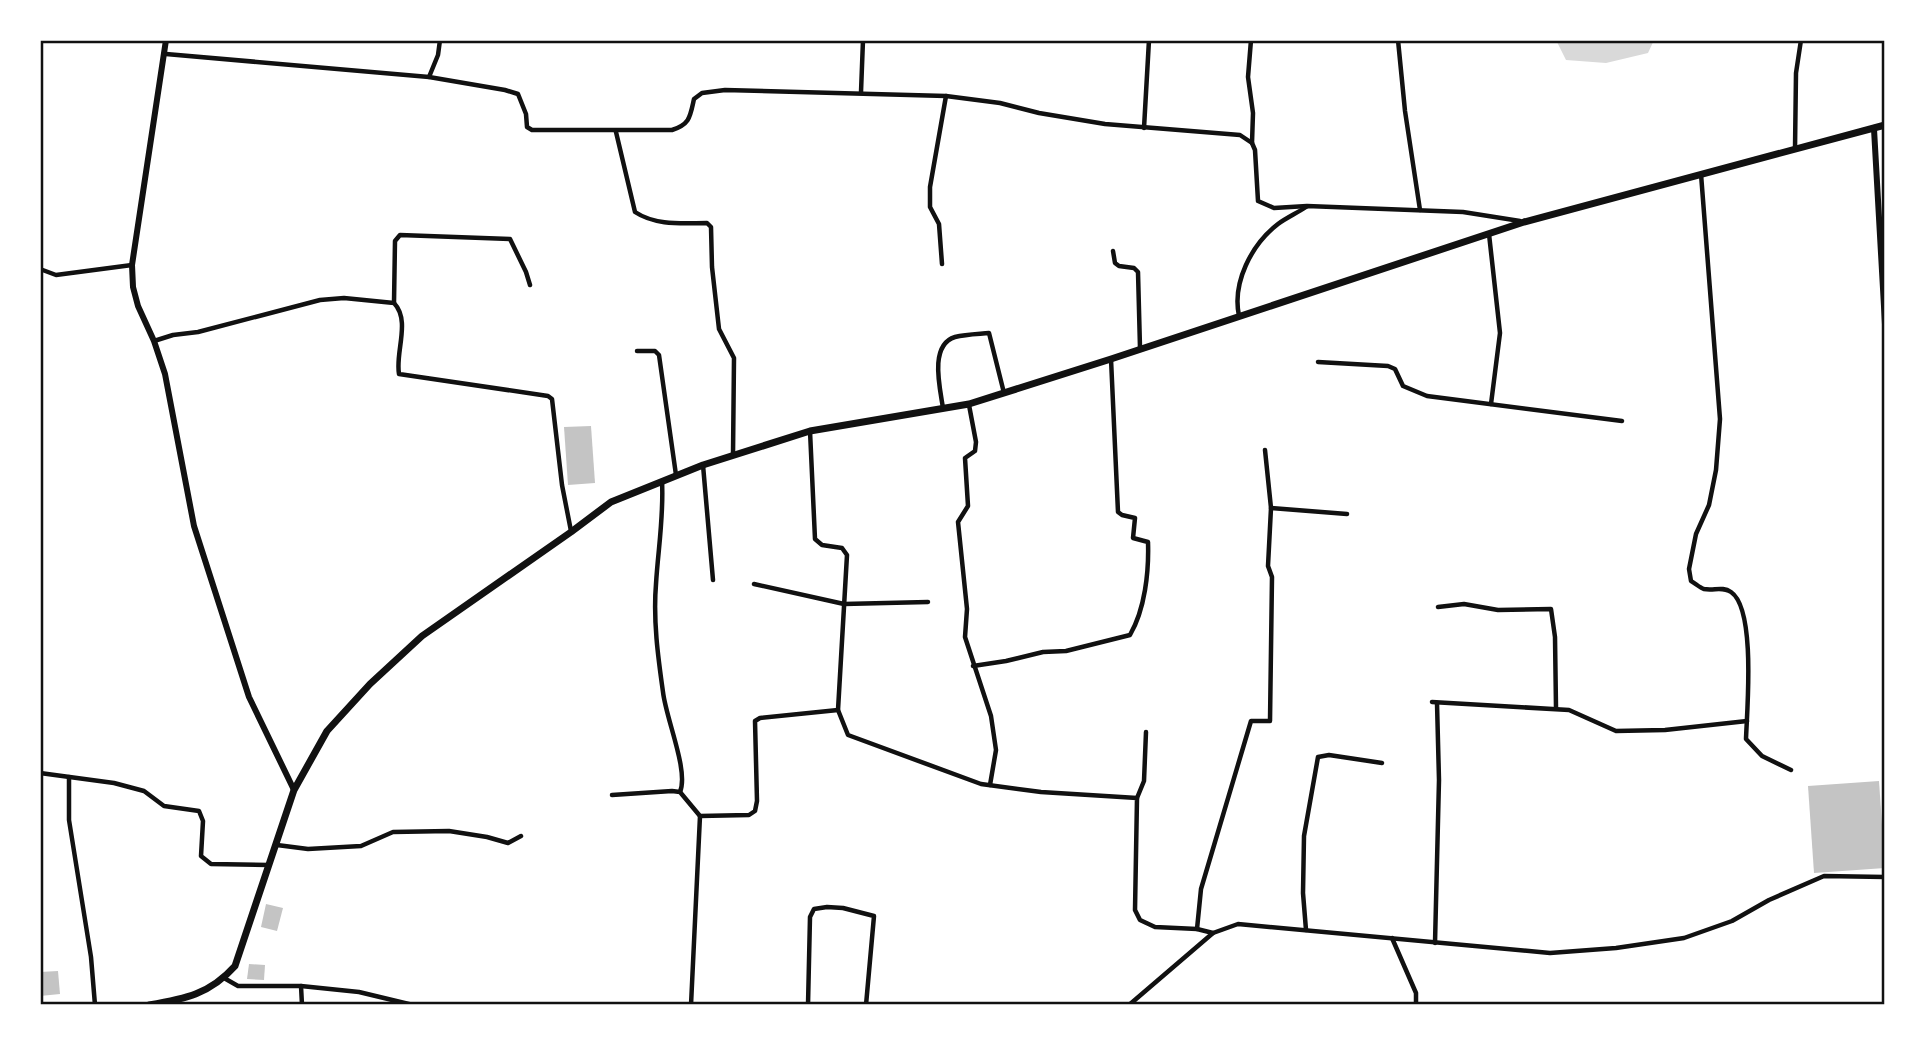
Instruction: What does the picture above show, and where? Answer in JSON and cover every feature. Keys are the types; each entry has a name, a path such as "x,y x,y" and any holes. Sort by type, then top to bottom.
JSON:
{"main road":[{"path":"166,40 132,265 133,286 138,306 165,374 194,526 249,697 294,790"},
{"path":"149,1005 177,1000 215,986 235,966 294,790 327,731 370,684 422,635 611,502 676,475 810,431 969,404 1524,222 1885,125"},
{"path":"1874,129 1885,324"}],"street":[{"path":"429,78 438,55 440,40"},
{"path":"860,92 863,40"},
{"path":"1144,128 1149,40"},
{"path":"1251,40 1248,77 1258,201 1274,208 1307,206 1420,209 1463,212 1524,222"},
{"path":"1398,40 1405,111 1420,209"},
{"path":"1795,149 1796,73 1801,40"},
{"path":"166,54 429,78 505,90 518,94 526,114 527,127 533,130 671,130 684,126 690,116 694,99 702,93 725,90 820,94 860,92 946,96 1000,103 1105,124 1240,135 1252,143"},
{"path":"942,264 939,223 930,207 930,187 946,96"},
{"path":"616,132 635,212 647,220 707,223 711,228 719,329 734,358 733,456"},
{"path":"1700,174 1720,419 1716,470 1709,505 1696,534 1689,569 1691,580 1703,589 1723,588 1732,593 1740,603 1748,633 1746,739 1762,756 1791,770"},
{"path":"1240,317 1236,301 1239,283 1256,247 1277,225 1307,206"},
{"path":"1489,234 1500,333 1491,404"},
{"path":"530,285 510,239 400,235 395,241 394,303 399,309 402,325 398,374 548,397 552,400 562,485 571,532"},
{"path":"1113,251 1115,263 1134,268 1138,272 1140,349"},
{"path":"40,278 42,270 56,275 132,265"},
{"path":"154,341 320,300 344,298 394,303"},
{"path":"944,409 939,355 943,344 954,337 989,333 1004,393"},
{"path":"637,351 655,351 659,355 676,475"},
{"path":"973,666 1066,650 1130,635 1137,623 1149,566 1148,542 1133,538 1135,518 1118,512 1111,359"},
{"path":"1318,362 1388,366 1395,369 1403,386 1427,396 1622,421"},
{"path":"969,404 976,442 975,451 965,458 968,506 958,522 967,609 965,637 991,716 996,750 990,785"},
{"path":"810,431 815,538 822,545 842,548 847,555 838,710 848,735 981,784 1041,792 1137,798"},
{"path":"1197,929 1202,889 1251,721 1270,721 1272,577 1269,566 1270,508 1265,450"},
{"path":"703,466 713,580"},
{"path":"662,481 664,506 655,625 663,696 683,775 680,792 700,816 691,1005"},
{"path":"1270,508 1347,514"},
{"path":"754,584 844,604 928,602"},
{"path":"1438,607 1464,604 1498,610 1551,609 1555,637 1556,708"},
{"path":"1435,943 1439,780 1435,703 1569,710 1616,731 1665,730 1746,721"},
{"path":"700,816 749,815 755,811 755,721 760,718 838,710"},
{"path":"1146,732 1144,781 1137,798 1135,910 1140,920 1155,928 1197,929 1213,933"},
{"path":"1306,930 1303,893 1304,836 1318,757 1329,755 1382,763"},
{"path":"40,773 114,783 144,791 164,806 199,811 203,821 201,856 211,864 270,865"},
{"path":"69,776 69,820 91,957 95,1005"},
{"path":"612,795 680,792"},
{"path":"277,845 308,849 361,846 393,832 449,831 508,843 521,836"},
{"path":"1129,1005 1213,933 1238,924 1550,953 1616,948 1684,938 1732,921 1769,900 1824,876 1885,877"},
{"path":"808,1005 810,917 814,909 827,906 874,916 866,1005"},
{"path":"1392,937 1416,993 1416,1005"},
{"path":"224,978 238,986 301,986 359,992 413,1005"},
{"path":"301,986 302,1005"}],"shaded area":[{"path":"1556,40 1654,40 1648,53 1606,63 1566,60"}],"building":[{"path":"591,426 595,483 568,485 564,427"},
{"path":"1879,781 1885,868 1814,873 1808,786"},
{"path":"266,904 283,908 277,931 261,927"},
{"path":"249,964 265,965 264,980 247,979"},
{"path":"58,971 60,994 40,996 40,972"}]}
